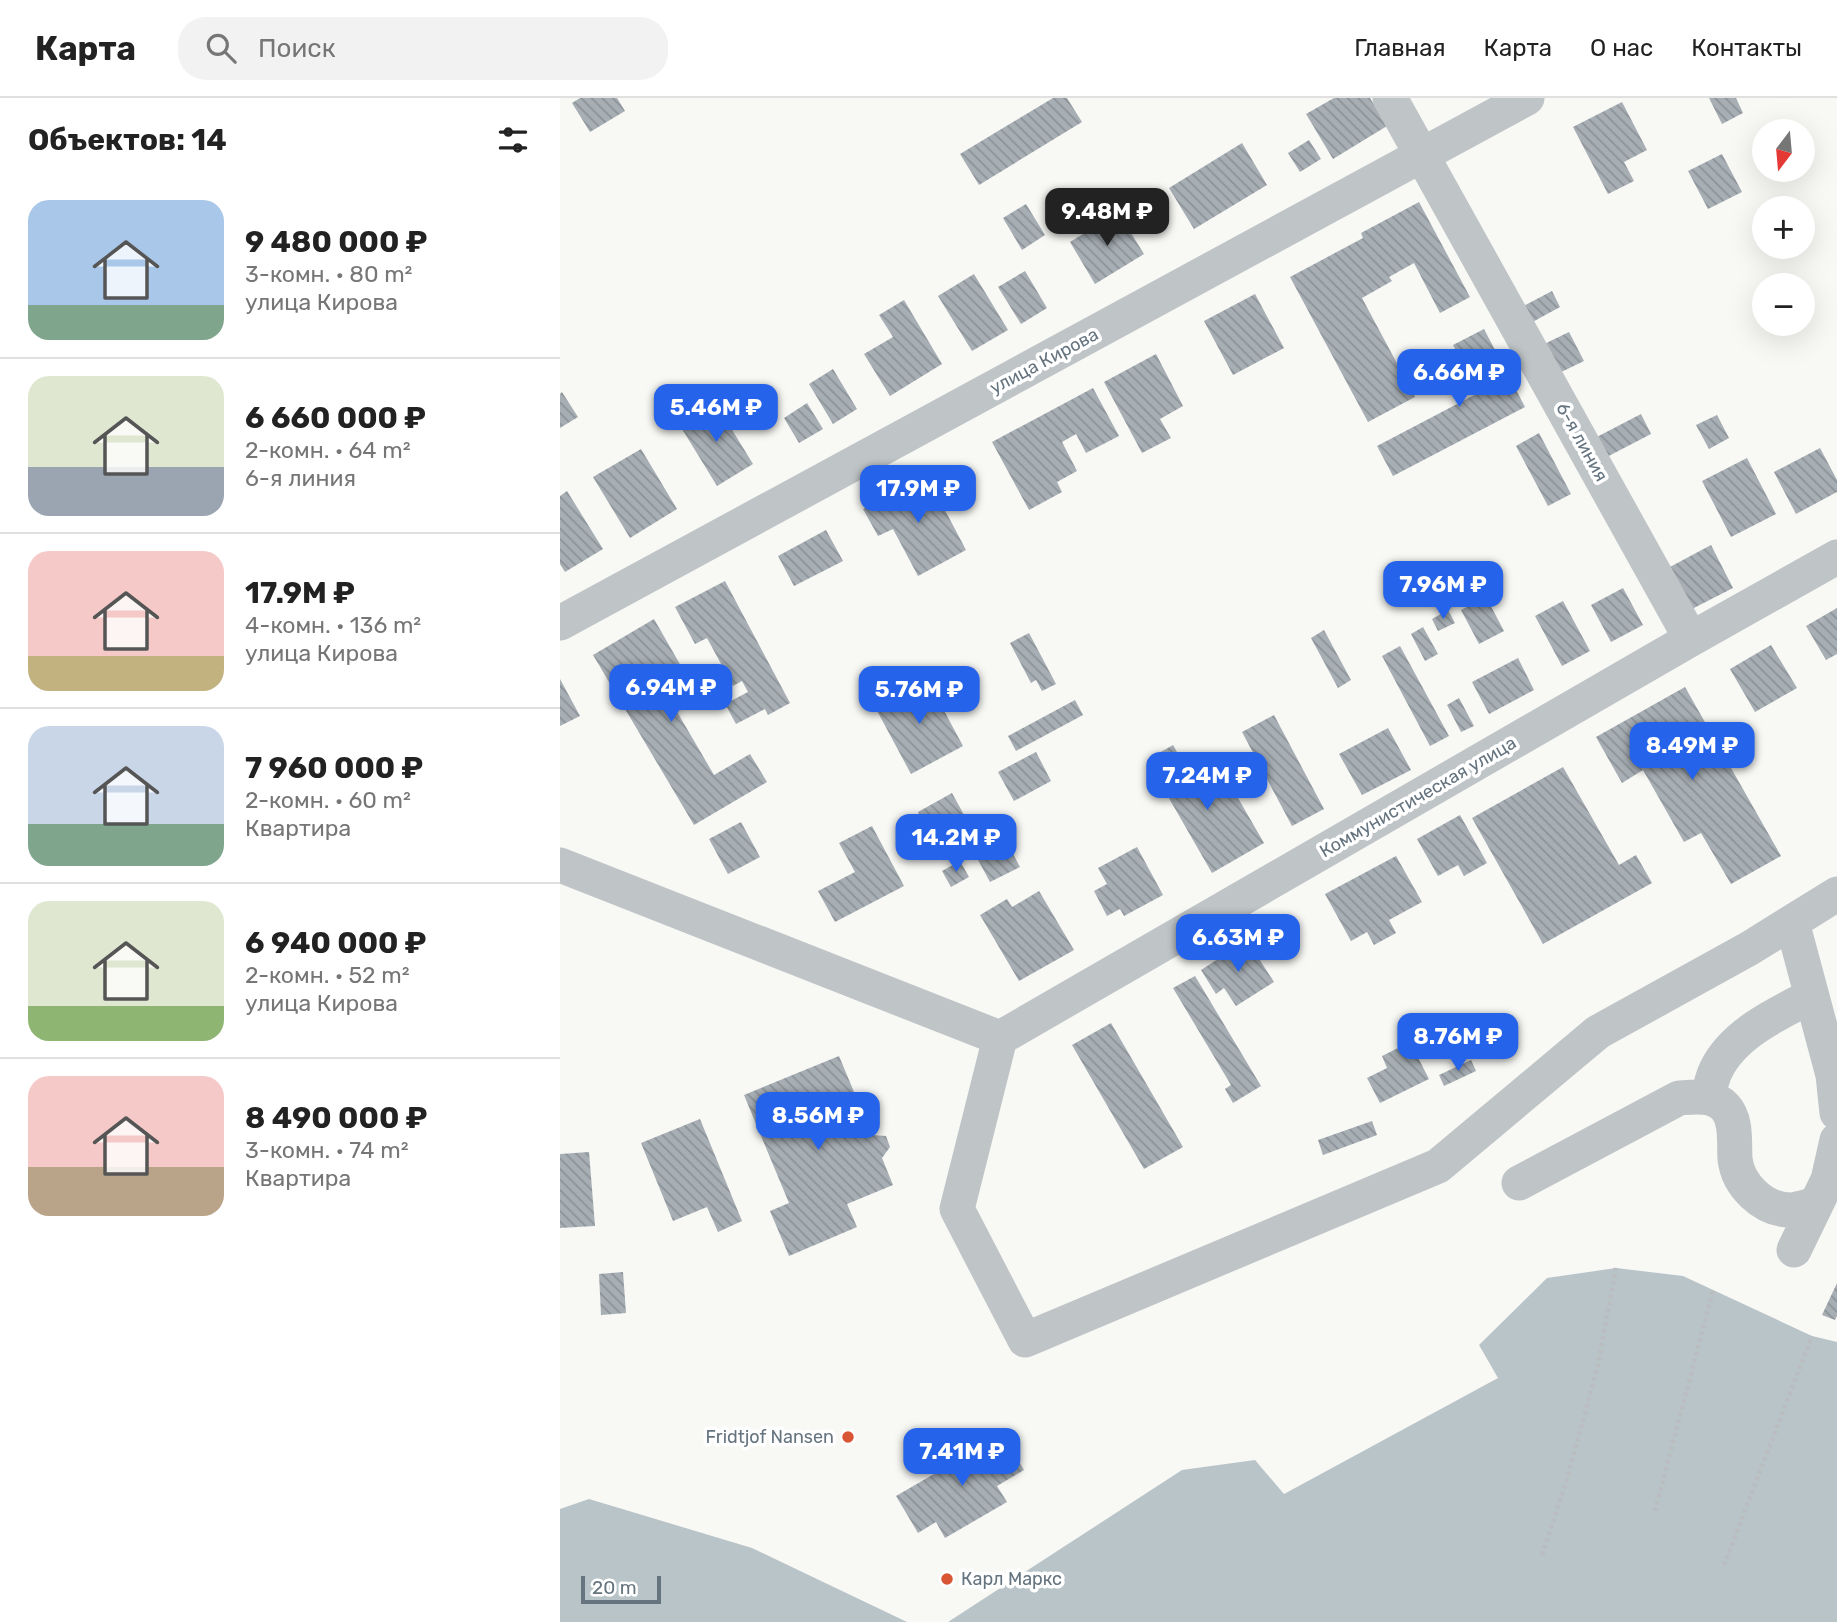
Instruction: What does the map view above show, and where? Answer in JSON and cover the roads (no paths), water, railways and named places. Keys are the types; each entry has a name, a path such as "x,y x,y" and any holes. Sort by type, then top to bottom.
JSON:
{"street":[{"name":"6-я линия","path":"1390,98 1691,639"},
{"name":"улица Кирова","path":"560,623 1527,98"},
{"name":"Коммунистическая улица","path":"1000,1038 1691,639 1837,558"},
{"path":"560,865 1000,1038 957,1209 1025,1340 1438,1166 1598,1032 1750,948 1837,894"},
{"path":"1792,922 1833,1075 1837,1113"},
{"path":"1708,1097 1715,1070 1730,1048 1773,1015 1812,996"},
{"path":"1519,1183 1678,1098 1708,1097 1724,1106 1733,1122 1735,1163 1746,1187 1766,1205 1790,1210 1816,1204"},
{"path":"1794,1250 1828,1180 1837,1140"}],"place":[{"name":"Fridtjof Nansen","path":"848,1437"},
{"name":"Карл Маркс","path":"947,1579"}]}
